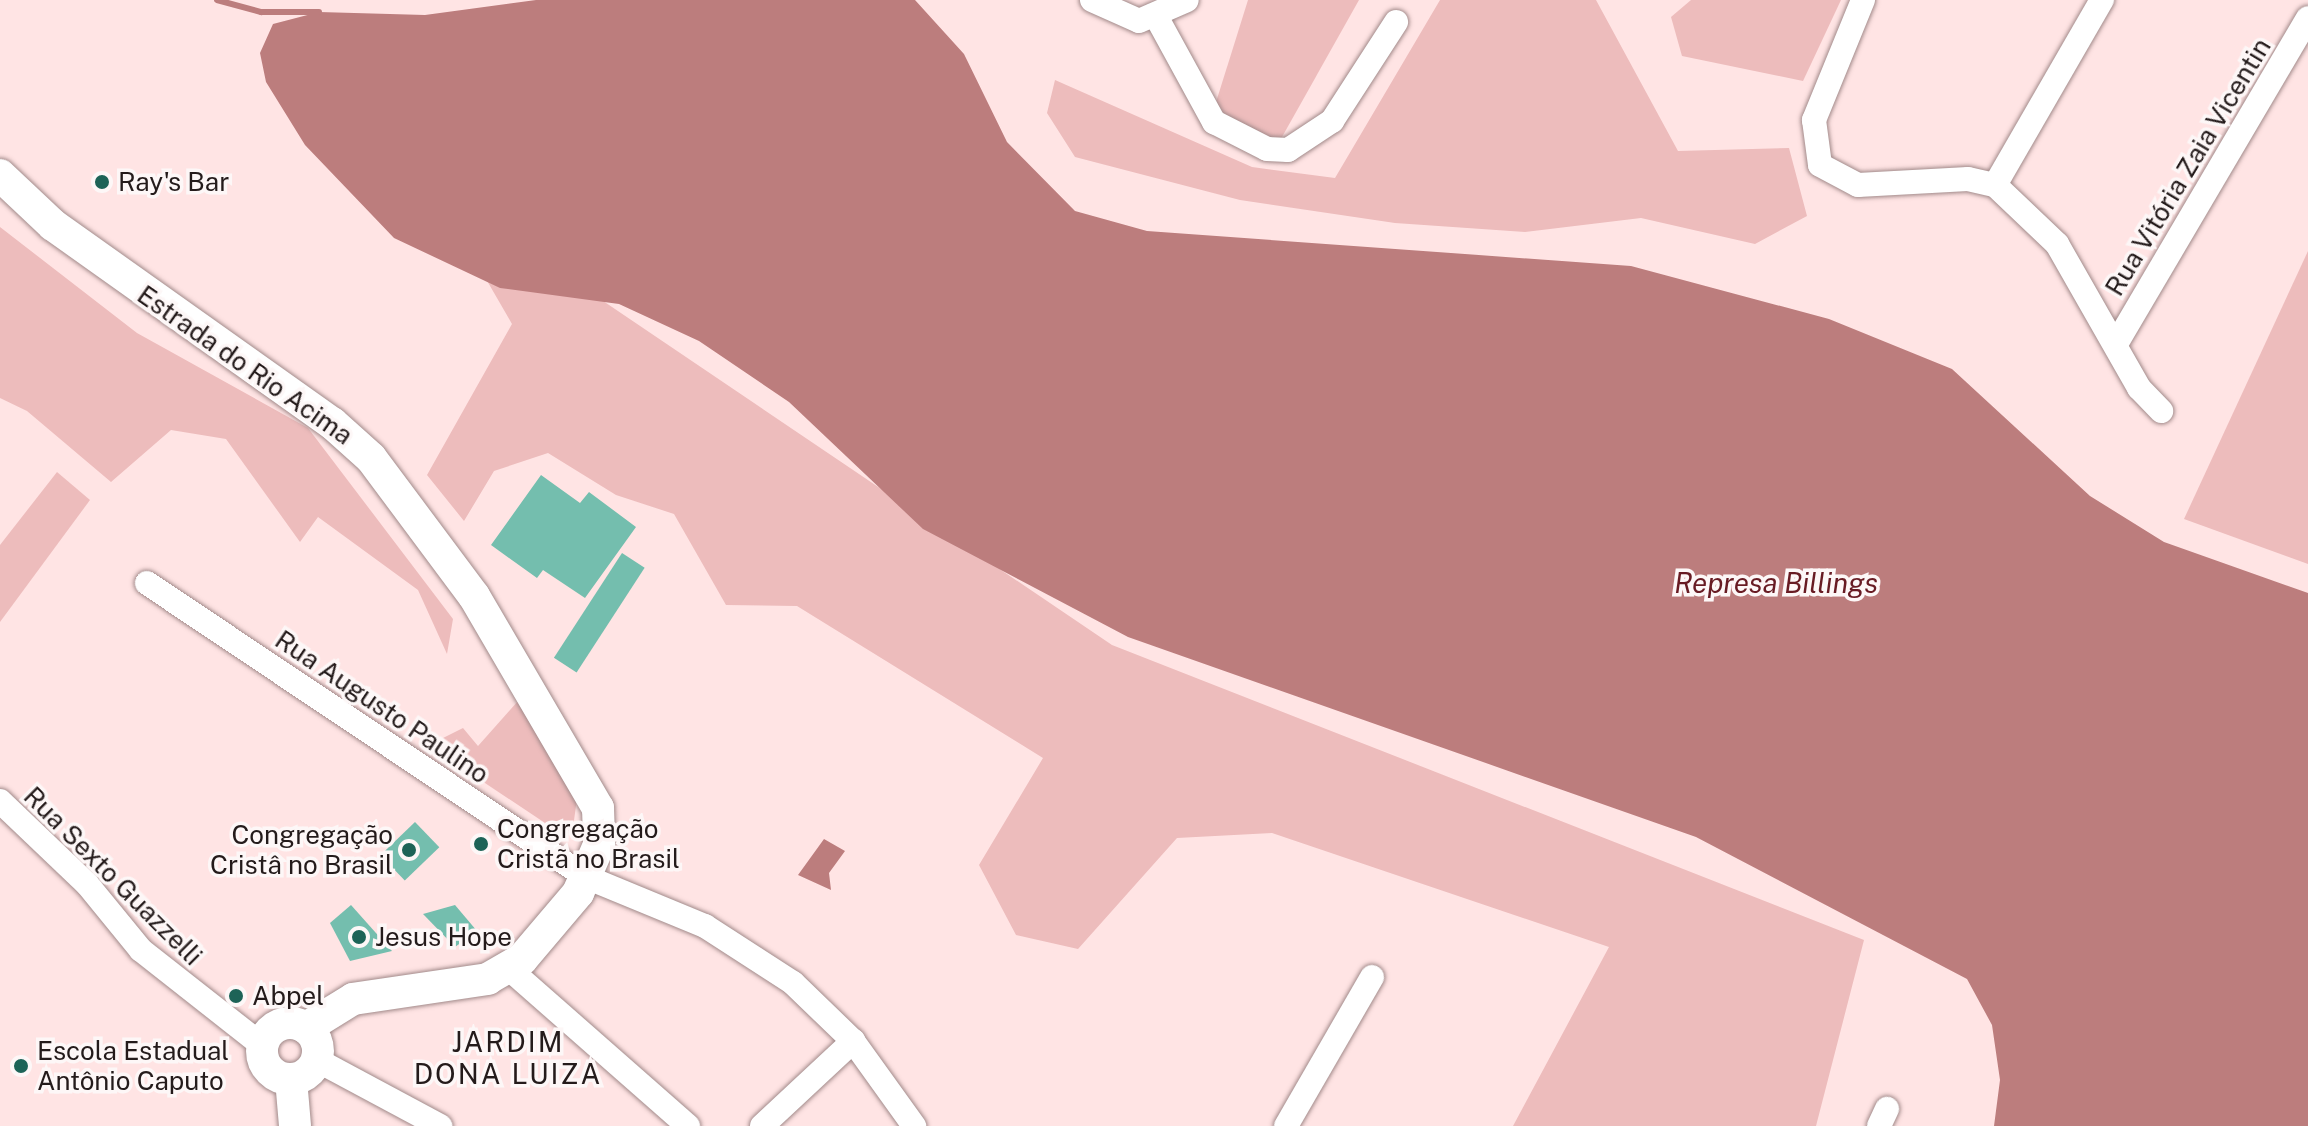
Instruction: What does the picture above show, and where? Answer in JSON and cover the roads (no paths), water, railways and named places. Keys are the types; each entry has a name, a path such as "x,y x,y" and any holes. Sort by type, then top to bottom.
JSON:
{"main road":[{"name":"Estrada do Rio Acima","path":"0,175 122,277 332,423 389,480 474,596 598,808 599,845 586,877 541,944 488,979 353,999 306,1028"},
{"path":"279,1026 306,1028 317,1042 317,1060 291,1079 271,1072 263,1046 279,1026"},
{"path":"291,1079 295,1126"}],"street":[{"path":"1092,0 1112,15 1157,18 1187,0"},
{"path":"1863,0 1814,120 1820,165 1858,185 1968,179 1995,185 2057,244 2116,344 2161,411"},
{"path":"1995,185 2102,0"},
{"path":"1157,18 1214,122 1267,149 1288,150 1332,121 1396,22"},
{"name":"Rua Vitória Zaia Vicentin","path":"2116,344 2308,18"},
{"name":"Rua Augusto Paulino","path":"147,583 586,877 705,926 793,983 853,1041 914,1126"},
{"name":"Rua Sexto Guazzelli","path":"0,801 87,884 141,950 263,1046"},
{"path":"507,967 688,1126"},
{"path":"1286,1126 1372,977"},
{"path":"762,1126 853,1041"},
{"path":"317,1060 440,1126"}],"water":[{"name":"Represa Billings","path":"536,0 915,0 964,54 1007,142 1075,211 1147,231 1631,266 1829,319 1952,369 2090,496 2164,542 2308,593 2308,1126 1994,1126 2000,1080 1992,1025 1967,979 1696,837 1128,637 923,529 789,402 699,341 619,304 500,288 394,238 305,145 266,82 260,53 273,24 319,12 425,15"},
{"path":"824,839 845,851 829,873 831,890 798,875"}],"waterway":[{"path":"217,0 261,12 319,12"}],"place":[{"name":"Ray's Bar","path":"102,182"},
{"name":"Congregação Cristã no Brasil","path":"481,844"},
{"name":"Congregação Cristâ no Brasil","path":"409,850"},
{"name":"Jesus Hope","path":"359,937"},
{"name":"Abpel","path":"236,996"},
{"name":"Escola Estadual Antônio Caputo","path":"21,1066"}],"district":[{"name":"JARDIM DONA LUIZA","path":"508,1058"}]}
